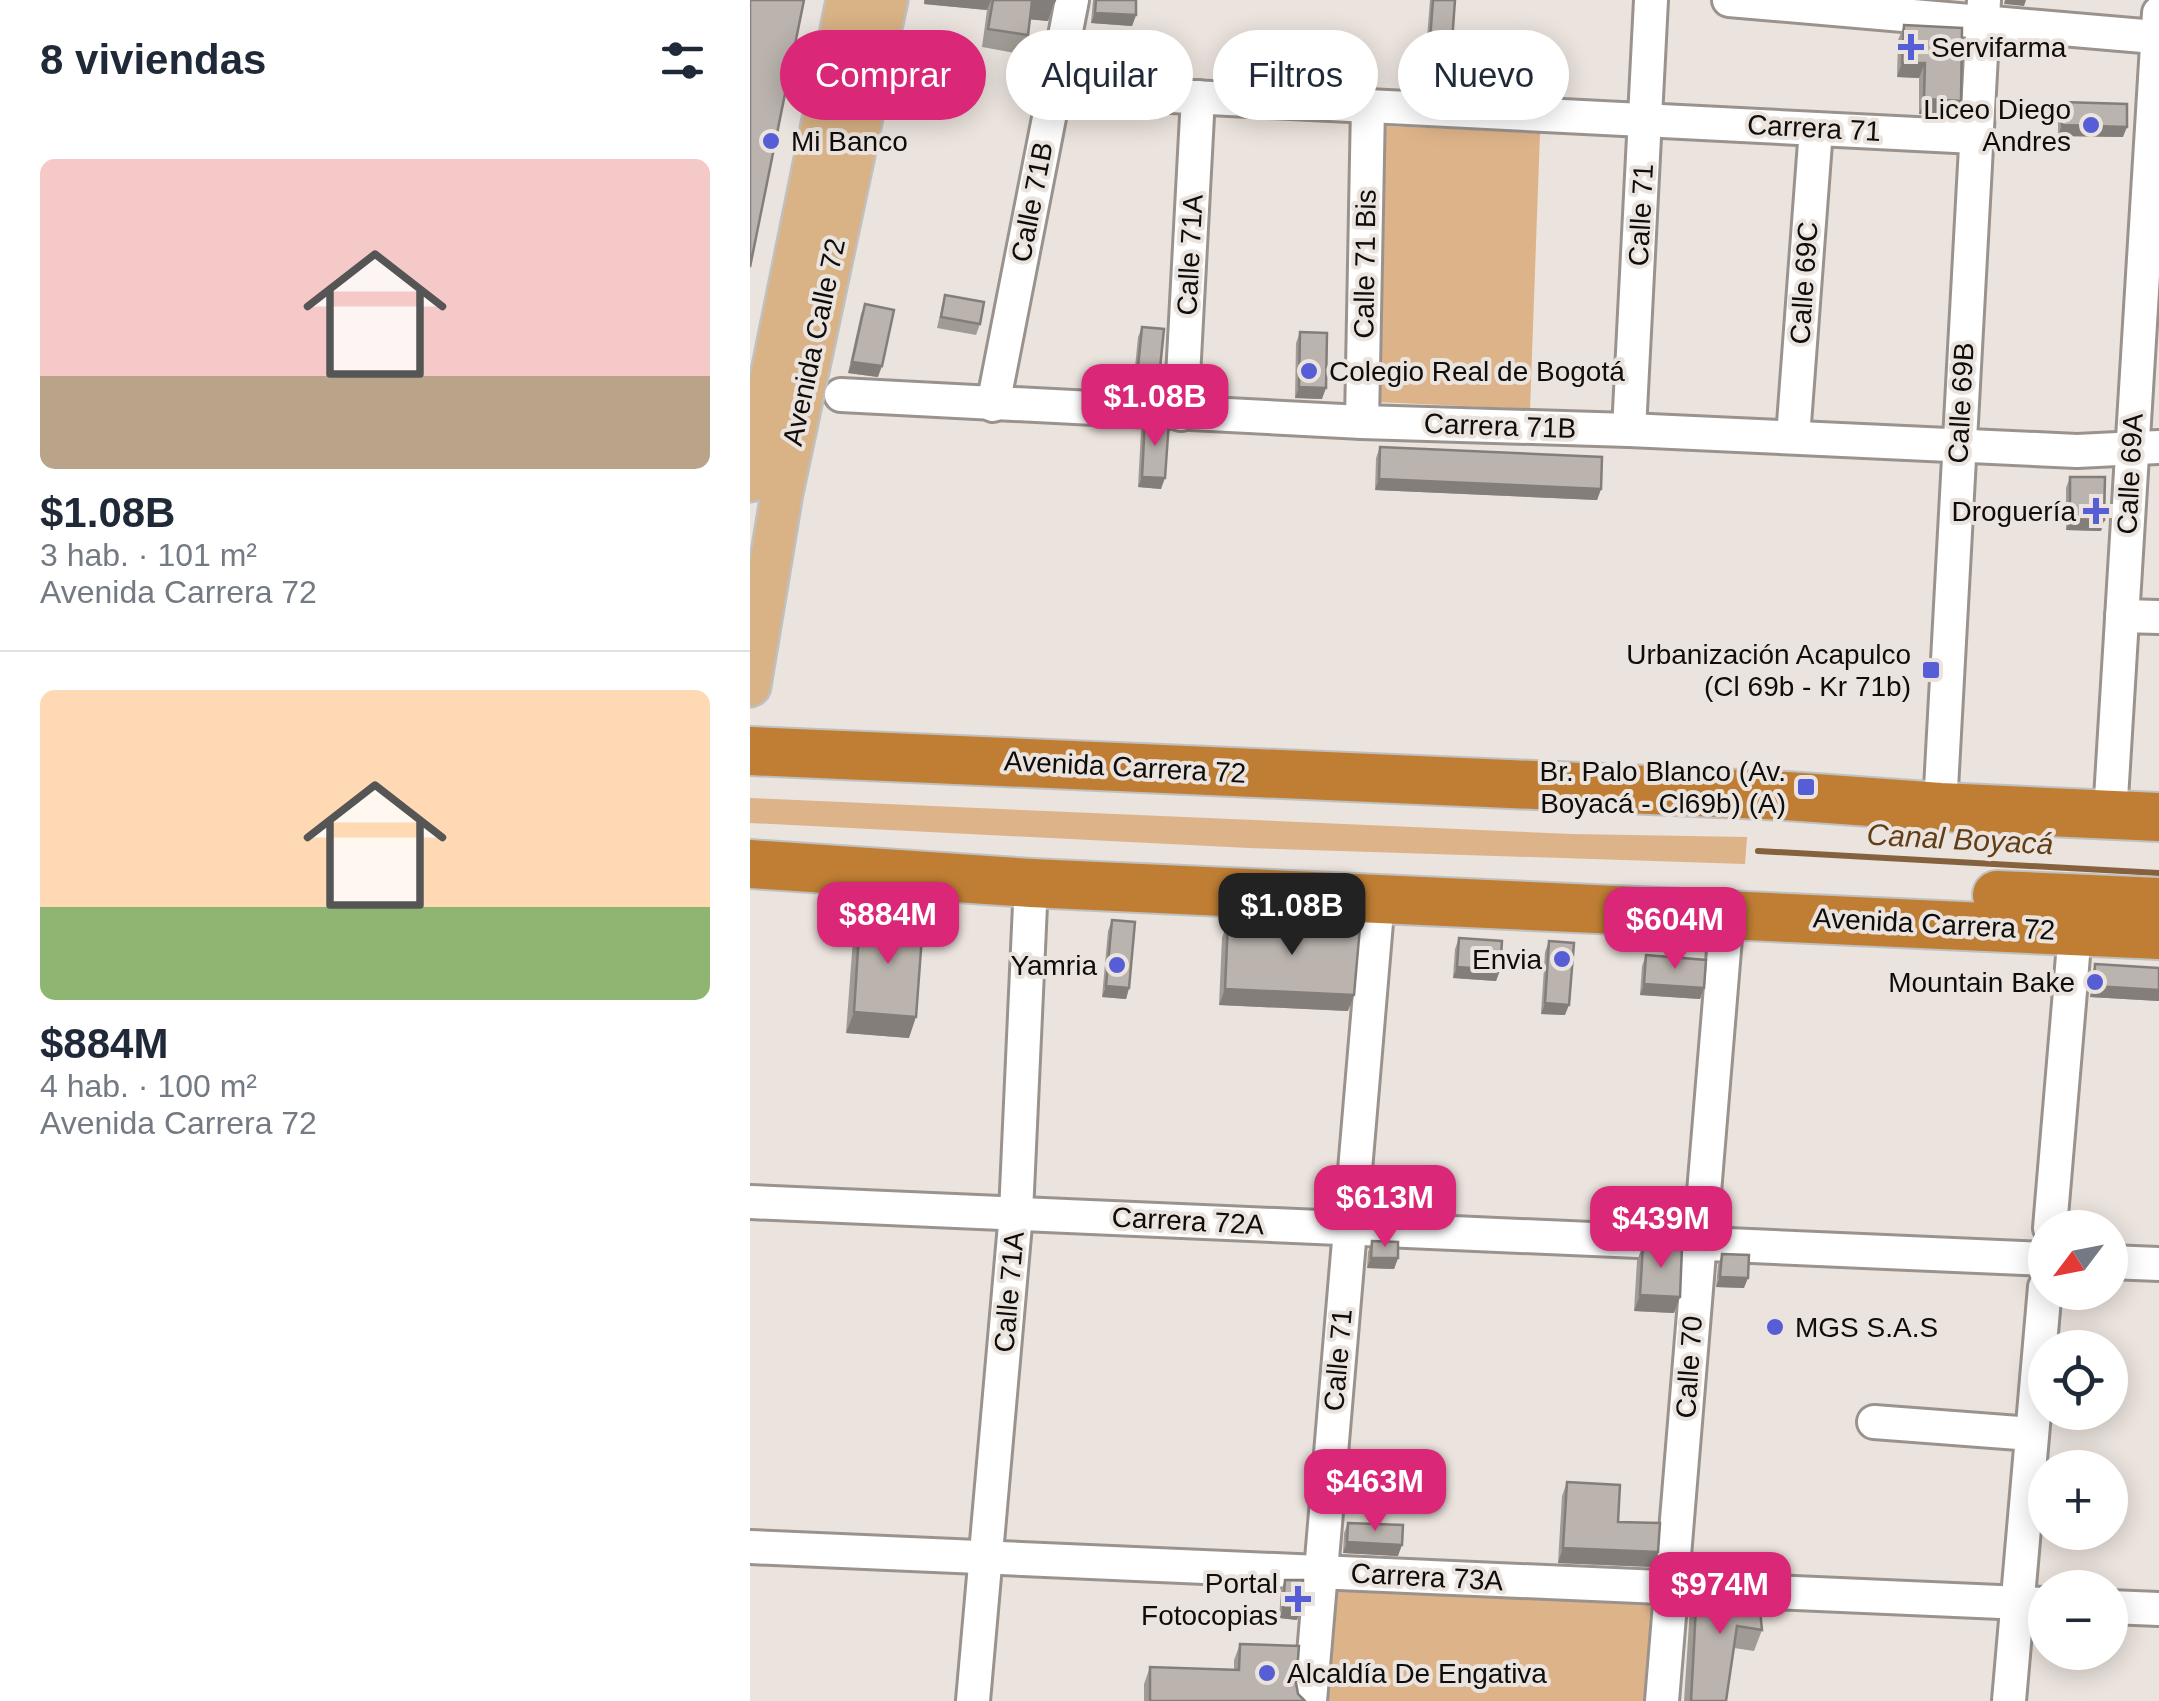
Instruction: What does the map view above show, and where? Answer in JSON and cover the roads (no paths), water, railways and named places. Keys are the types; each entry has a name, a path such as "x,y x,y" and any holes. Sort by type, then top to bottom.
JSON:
{"highway":[{"name":"Avenida Carrera 72","path":"750,752 1787,796 2159,817"},
{"path":"958,792 1040,763"},
{"path":"1308,776 1398,812"},
{"name":"Avenida Carrera 72","path":"750,783 2159,848"},
{"path":"1880,833 1940,807"},
{"name":"Avenida Carrera 72","path":"750,834 1588,881 2159,902"},
{"path":"1116,855 1169,890"},
{"name":"Avenida Carrera 72","path":"750,864 1169,890 2159,935"},
{"path":"1236,892 1310,866"},
{"path":"1876,922 1960,894"}],"main road":[{"name":"Avenida Calle 72","path":"750,686 766,487 847,0"},
{"name":"Avenida Calle 72","path":"766,487 887,0"}],"street":[{"name":"Calle 71B","path":"1066,30 1072,0"},
{"name":"Calle 71","path":"1630,430 1650,0"},
{"path":"1729,0 1976,7 2157,25"},
{"name":"Calle 69B","path":"1940,807 1975,136 1976,7"},
{"name":"Calle 69A","path":"2110,815 2122,616 2145,448 2157,25"},
{"name":"Carrera 71","path":"1193,97 1213,98"},
{"name":"Calle 71A","path":"1182,414 1198,97"},
{"name":"Carrera 71","path":"1378,107 1975,136"},
{"name":"Calle 71B","path":"992,405 1048,120"},
{"name":"Calle 71 Bis","path":"1362,422 1368,120"},
{"name":"Calle 69C","path":"1793,438 1816,128"},
{"name":"Carrera 71B","path":"841,395 1362,422 2077,451 2145,448"},
{"path":"2122,616 2159,617"},
{"name":"Calle 71A","path":"974,1701 1016,1213 1031,883"},
{"name":"Calle 71","path":"1310,1701 1378,899"},
{"name":"Calle 70","path":"1662,1701 1727,914"},
{"path":"2052,1210 2076,932"},
{"name":"Carrera 72A","path":"750,1202 2028,1258"},
{"path":"2128,1263 2159,1264"},
{"path":"2031,1570 2032,1434 2043,1310"},
{"path":"1874,1422 2032,1434"},
{"name":"Carrera 73A","path":"750,1547 2028,1603"},
{"path":"2128,1608 2159,1609"},
{"path":"2009,1701 2028,1616"}],"waterway":[{"name":"Canal Boyacá","path":"1758,851 2159,873"}],"place":[{"name":"Servifarma","path":"1911,47"},
{"name":"Liceo Diego Andres","path":"2091,125"},
{"name":"Mi Banco","path":"771,141"},
{"name":"Colegio Real de Bogotá","path":"1309,371"},
{"name":"Droguería","path":"2096,511"},
{"name":"Urbanización Acapulco (Cl 69b - Kr 71b)","path":"1931,670"},
{"name":"Br. Palo Blanco (Av. Boyacá - Cl69b) (A)","path":"1806,787"},
{"name":"Envia","path":"1562,959"},
{"name":"Yamria","path":"1117,965"},
{"name":"Mountain Bake","path":"2095,982"},
{"name":"MGS S.A.S","path":"1775,1327"},
{"name":"Portal Fotocopias","path":"1298,1599"},
{"name":"Alcaldía De Engativa","path":"1267,1673"}]}
